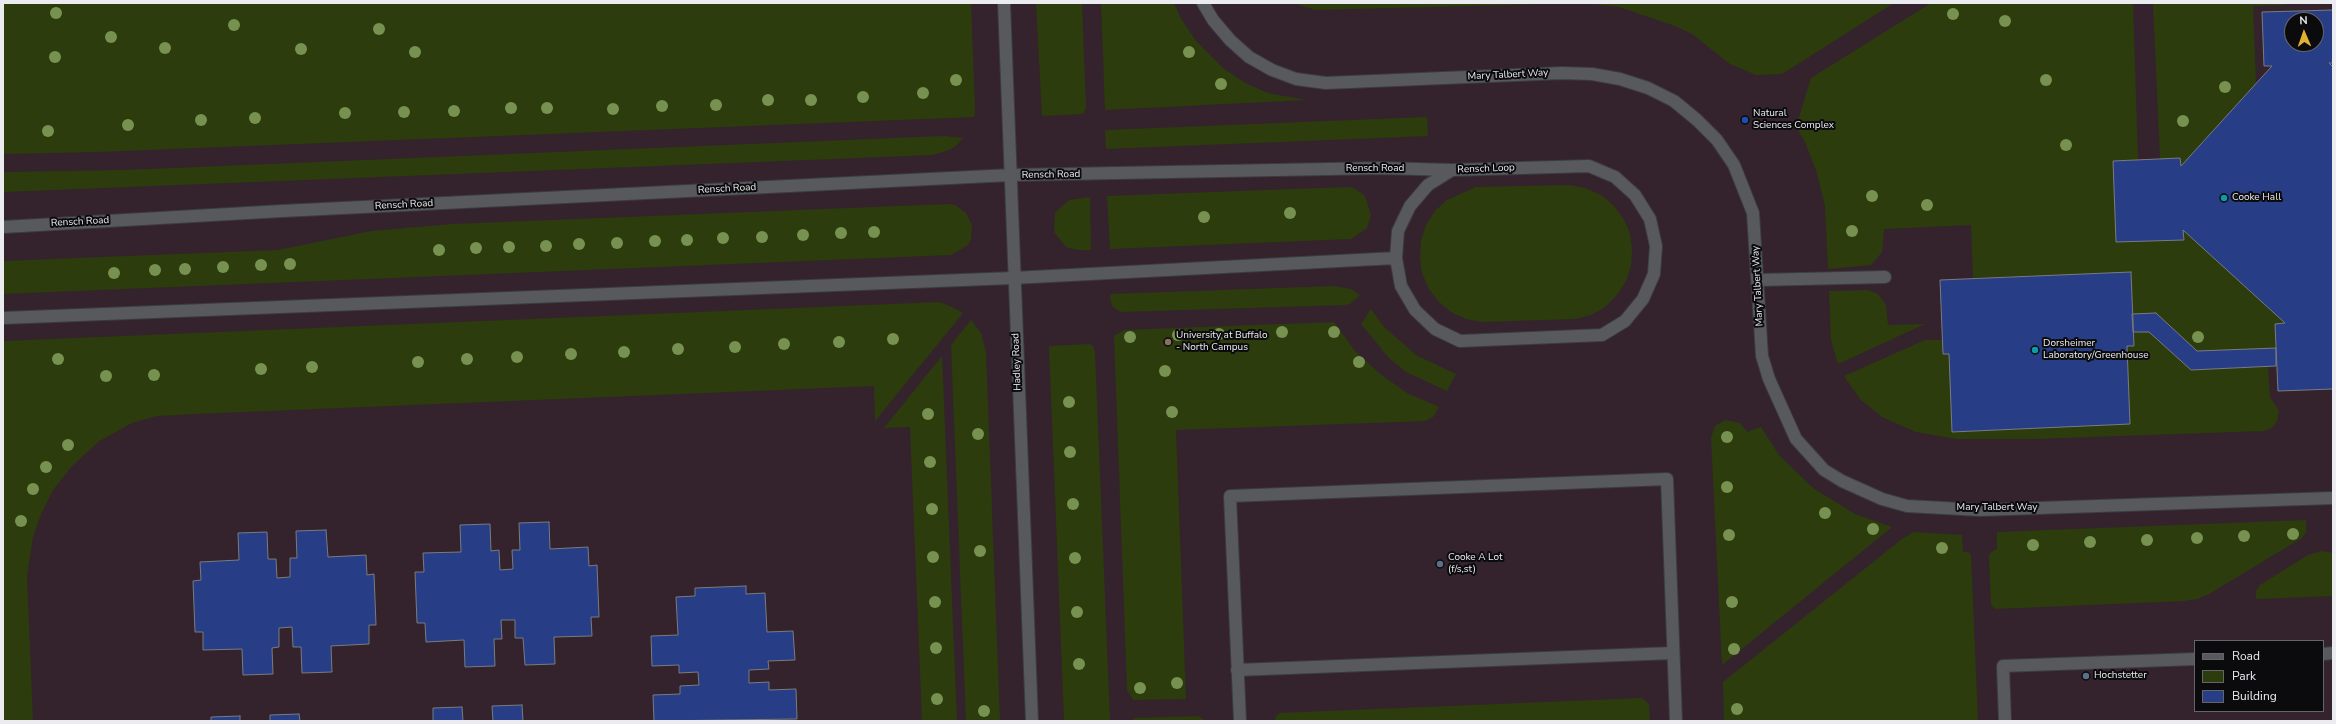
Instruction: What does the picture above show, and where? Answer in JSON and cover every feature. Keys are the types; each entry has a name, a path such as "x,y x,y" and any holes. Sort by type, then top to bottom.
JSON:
{"street":[{"name":"Hadley Road","path":"1004,3 1013,278 1032,721"},
{"name":"Mary Talbert Way","path":"1203,3 1217,25 1249,57 1272,70 1296,80 1326,83 1562,73 1592,74 1620,78 1648,88 1674,101 1697,120 1717,140 1734,164 1753,213 1762,356 1777,402 1796,439 1824,470 1842,481 1882,499 1908,506 1980,510 2333,498"},
{"name":"Rensch Loop","path":"1589,166 1615,177 1636,195 1650,219 1656,246 1654,274 1643,299 1626,321 1602,335 1460,341 1435,329 1415,310 1401,286 1396,258 1398,231 1410,206 1428,185 1452,170 1589,166"},
{"name":"Rensch Road","path":"3,227 274,211 1010,175 1381,168 1452,170"},
{"path":"3,318 1013,278 1396,258"},
{"path":"1758,280 1885,277"},
{"path":"1240,721 1230,496 1667,479 1676,721"},
{"path":"1237,670 1673,653"},
{"path":"2005,721 2002,666 2194,659"}],"shaded area":[{"name":"University at Buffalo - North Campus","path":"3,3 2333,3 2333,721 3,721"}],"green space":[{"path":"3,3 971,3 975,110 974,117 97,152 3,154"},
{"path":"1036,3 1082,3 1086,108 1083,114 1042,116"},
{"path":"1101,3 1174,3 1181,19 1196,41 1223,68 1245,83 1268,93 1306,100 1105,110"},
{"path":"1294,3 1581,3 1315,10"},
{"path":"1583,3 1894,3 1782,74 1756,75 1730,64 1692,34 1675,26 1619,7"},
{"path":"1931,3 2133,3 2138,160 2113,161 2116,242 2184,240 2183,230 2285,323 2275,324 2276,348 2197,351 2132,314 2131,272 1973,278 1971,225 1884,229 1882,252 1871,265 1828,269 1825,206 1817,173 1805,142 1796,127 1811,78"},
{"path":"2153,3 2286,3 2286,5 2253,6 2256,83 2181,166 2180,158 2160,159"},
{"path":"1427,117 1428,136 1106,149 1105,130"},
{"path":"943,136 963,138 956,146 949,150 933,155 3,192 3,172 125,170"},
{"path":"1570,185 1585,188 1601,195 1613,205 1623,218 1630,233 1632,250 1631,266 1626,281 1617,295 1605,307 1591,315 1575,319 1482,322 1466,319 1451,312 1438,301 1429,289 1422,273 1420,258 1421,241 1426,225 1435,211 1447,200 1476,187"},
{"path":"1347,187 1354,188 1365,196 1371,215 1367,228 1351,239 1110,249 1107,196"},
{"path":"1090,197 1091,250 1078,250 1066,247 1054,232 1055,213 1069,200"},
{"path":"948,204 955,205 966,213 972,225 971,239 968,245 951,255 3,294 3,261 278,250 371,231 453,224"},
{"path":"1334,286 1351,289 1360,295 1350,304 1345,305 1120,312 1112,306 1110,297 1111,294"},
{"path":"1867,290 1878,294 1886,305 1888,325 1925,324 1838,364 1831,340 1829,291"},
{"path":"939,302 963,313 875,421 874,386 195,414 157,416 132,423 98,442 72,466 53,490 41,514 33,537 27,576 33,721 3,721 3,341"},
{"path":"1371,309 1384,327 1416,355 1456,374 1447,391 1406,372 1389,358 1361,324"},
{"path":"971,320 981,333 986,352 1000,721 966,721 951,345"},
{"path":"1334,322 1355,351 1380,374 1407,393 1439,407 1433,417 1425,421 1176,430 1186,699 1133,700 1127,690 1114,336 1124,330"},
{"path":"2133,332 2149,332 2191,370 2268,367 2270,397 2279,411 2277,421 2272,428 2264,431 2034,439 1956,439 1916,432 1882,417 1860,399 1844,376 1925,340 1942,340 1943,354 1949,354 1952,432 2130,424 2127,346 2134,346"},
{"path":"1089,344 1093,346 1095,352 1110,721 1064,721 1049,346"},
{"path":"942,356 957,721 922,721 910,427 884,428"},
{"path":"1725,420 1740,423 1747,432 1761,427 1779,455 1813,488 1855,514 1892,527 1722,665 1711,438 1715,426"},
{"path":"2306,520 2306,532 2302,538 2209,594 2198,599 2184,601 1995,609 1991,605 1989,556 1991,552 1997,549 1997,532"},
{"path":"1913,532 1962,535 1963,552 1968,552 1971,555 1978,721 1724,721 1723,682 1902,539"},
{"path":"2322,551 2333,553 2333,596 2256,599 2256,591 2260,585 2308,555"},
{"path":"1642,698 1649,704 1650,721 1274,721 1280,713"},
{"path":"1198,716 1206,721 1131,721 1135,718"}],"building":[{"name":"Cooke Hall","path":"2333,10 2333,63 2329,63 2333,67 2333,389 2278,391 2275,324 2285,323 2183,230 2184,240 2116,242 2113,161 2180,158 2181,166 2272,66 2264,66 2262,12"},
{"name":"Dorsheimer Laboratory/Greenhouse","path":"2131,272 2134,346 2127,346 2130,424 1952,432 1949,354 1943,354 1940,280"},
{"path":"2156,313 2197,351 2276,348 2276,366 2191,370 2149,332 2133,332 2132,314"},
{"path":"549,522 550,549 588,547 589,566 597,565 599,617 591,617 592,636 554,637 555,664 525,665 523,638 515,638 515,620 501,620 502,639 494,639 495,666 465,667 464,640 426,642 425,623 417,623 415,572 424,572 423,553 461,552 460,525 490,524 491,551 499,550 500,570 513,569 512,550 520,550 519,523"},
{"path":"326,530 328,557 366,555 367,575 374,574 376,625 369,625 369,644 331,646 332,672 302,673 301,647 293,647 292,627 279,628 279,647 272,648 273,674 243,675 242,649 203,650 203,632 195,632 193,581 201,580 200,562 239,560 238,533 267,532 268,559 276,559 277,578 290,577 290,558 297,558 296,531"},
{"path":"746,586 746,594 765,593 767,632 793,631 795,660 768,661 769,669 749,670 749,683 769,682 769,690 796,689 797,719 654,721 653,695 680,694 680,686 699,685 698,672 679,673 679,665 652,666 651,636 678,635 676,597 695,596 695,588"},
{"path":"522,705 523,721 493,721 492,706"},
{"path":"462,707 463,721 433,721 433,708"},
{"path":"299,714 300,721 270,721 270,715"},
{"path":"240,716 240,721 211,721 211,717"}],"place":[{"name":"Natural Sciences Complex","path":"1745,120"},
{"name":"Cooke Hall","path":"2224,198"},
{"name":"University at Buffalo - North Campus","path":"1168,342"},
{"name":"Dorsheimer Laboratory/Greenhouse","path":"2035,350"},
{"name":"Cooke A Lot (f/s,st)","path":"1440,564"},
{"name":"Hochstetter","path":"2086,676"}]}
